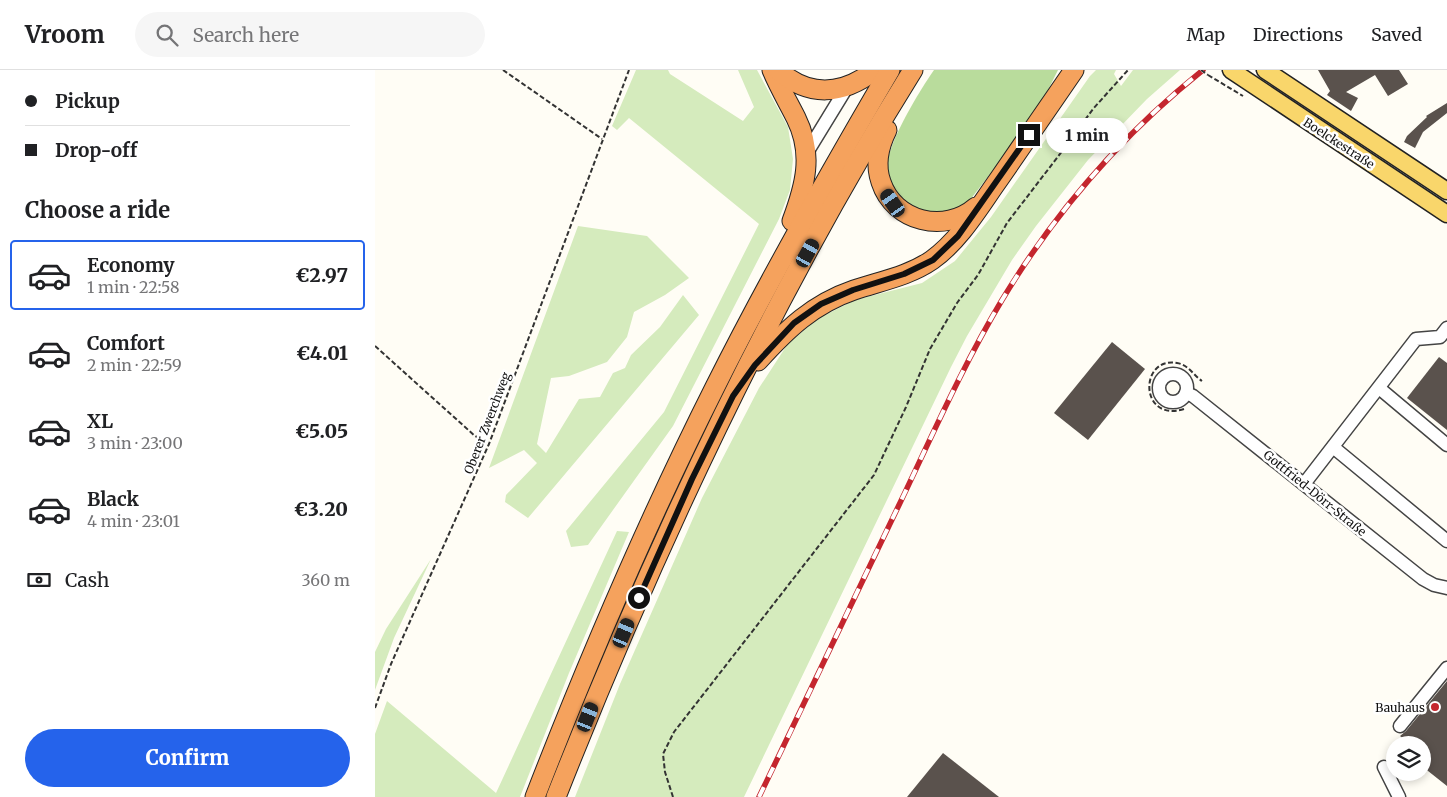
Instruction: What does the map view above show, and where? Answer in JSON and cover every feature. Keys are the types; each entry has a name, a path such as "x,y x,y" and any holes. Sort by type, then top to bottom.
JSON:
{"highway":[{"path":"765,290 801,197 806,175 806,154 801,128 771,70"},
{"path":"778,70 793,81 816,90 847,87 875,70"},
{"path":"535,797 627,574 714,388 825,180 890,70"},
{"path":"733,396 755,365 794,323 821,304 904,274 933,260 958,236 985,200 1075,70"},
{"path":"913,71 881,147 879,172 881,183 887,194 893,203 911,216 935,222 948,221 960,217 985,200"},
{"path":"556,797 650,572 733,396 841,191 913,71"}],"main road":[{"name":"Boelckestraße","path":"1231,70 1447,214"},
{"name":"Boelckestraße","path":"1265,70 1447,191"}],"street":[{"path":"806,154 847,87"},
{"path":"1304,484 1416,339 1441,337 1447,328"},
{"path":"1379,388 1447,445"},
{"name":"Gottfried-Dörr-Straße","path":"1187,393 1423,579 1434,585 1447,588"},
{"path":"1333,447 1447,541"},
{"path":"1399,726 1447,668"},
{"path":"1384,767 1399,797"}],"path":[{"path":"503,70 602,139"},
{"name":"Oberer Zwerchweg","path":"375,708 391,664 489,444 629,70"},
{"path":"673,797 665,772 663,754 674,732 873,475 907,407 930,349 957,302 978,275 1007,222 1093,109 1128,70"},
{"path":"1201,70 1209,75"},
{"path":"375,346 475,436 489,444"},
{"path":"1183,409 1165,410 1153,400 1149,393 1149,385 1155,370 1163,364 1177,362 1185,365 1195,377 1202,381"}],"green space":[{"path":"636,70 668,70 670,74 743,121 754,107 738,70 757,70 788,127 793,159 790,190 779,219 673,426 588,545 571,547 566,531 664,412 759,224 629,118 617,130 612,126"},
{"path":"934,70 1058,70 1041,104 970,200 951,213 934,218 895,198 887,171 891,148 897,134 920,91"},
{"path":"1096,70 1116,70 1114,74 1121,86 1133,70 1180,70 1147,99 1088,160 1012,260 951,367 744,797 575,797 620,684 702,498 759,388 787,345 817,319 855,300 922,283 955,261 991,217"},
{"path":"578,226 647,236 689,278 665,295 634,312 627,337 607,362 569,376 551,378 537,444 546,453 579,399 600,397 613,373 625,368 631,355 660,327 683,295 699,315 528,518 505,502 506,495 537,463 524,450 489,468"},
{"path":"617,531 629,532 569,673 520,797 375,797 375,734 387,701 496,793"},
{"path":"431,559 394,638 375,690 375,652 386,629"}],"building":[{"path":"1318,70 1399,70 1408,84 1388,96 1375,75 1346,92 1358,98 1351,111 1327,95 1330,91"},
{"path":"1447,103 1447,113 1423,132 1415,148 1404,142 1407,136 1426,116"},
{"path":"1112,342 1145,369 1088,440 1054,413"},
{"path":"1439,357 1447,363 1447,430 1407,398"},
{"name":"Bauhaus","path":"1447,681 1447,786 1431,773 1431,736 1400,736"},
{"path":"943,753 999,797 907,797"}],"railway":[{"path":"759,797 948,401 1002,300 1045,236 1092,176 1145,121 1203,70"}],"place":[{"name":"Bauhaus","path":"1435,707"}],"route":[{"path":"639,598 692,479 733,396 755,365 794,323 821,304 853,290 904,274 933,260 958,236 1029,135"}]}
